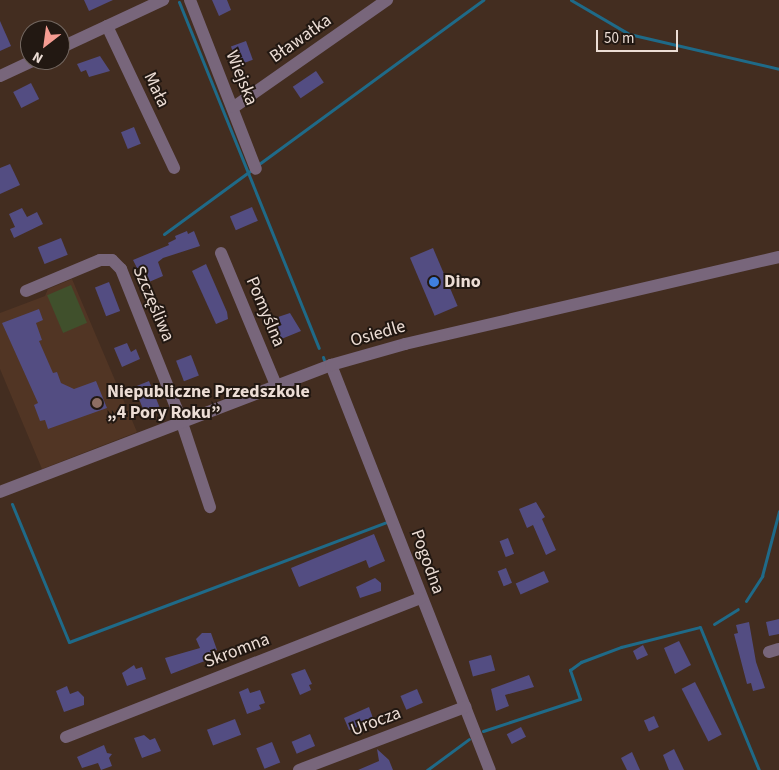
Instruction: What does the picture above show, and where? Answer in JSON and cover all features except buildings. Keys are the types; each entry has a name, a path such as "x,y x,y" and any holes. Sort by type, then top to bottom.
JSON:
{"street":[{"path":"70,43 163,0"},
{"name":"Wiejska","path":"190,0 234,107 256,169"},
{"name":"Bławatka","path":"234,107 388,0"},
{"name":"Mała","path":"107,26 174,168"},
{"path":"0,76 20,67"},
{"name":"Pomyślna","path":"220,252 276,385"},
{"name":"Osiedle","path":"0,492 331,365 405,344 779,257"},
{"name":"Szczęśliwa","path":"26,291 100,260 112,260 121,270 182,421 210,507"},
{"name":"Pogodna","path":"331,365 490,770"},
{"name":"Skromna","path":"66,737 421,598"},
{"name":"Urocza","path":"299,770 465,707"}],"shaded area":[{"path":"72,279 137,432 42,469 0,369 0,313 45,296 48,289"}],"green space":[{"path":"71,285 87,323 63,333 47,295"}],"waterway":[{"path":"259,164 483,0"},
{"path":"571,0 629,34 779,69"},
{"path":"179,2 319,348"},
{"path":"164,234 250,171"},
{"path":"12,504 69,642 387,522"},
{"path":"746,601 762,576 779,511"},
{"path":"714,624 738,609"},
{"path":"483,731 580,699 570,670 581,662 621,647 700,627 759,770"},
{"path":"427,770 469,739"}],"place":[{"name":"Dino","path":"434,282"},
{"name":"Niepubliczne Przedszkole „4 Pory Roku”","path":"97,403"}]}
